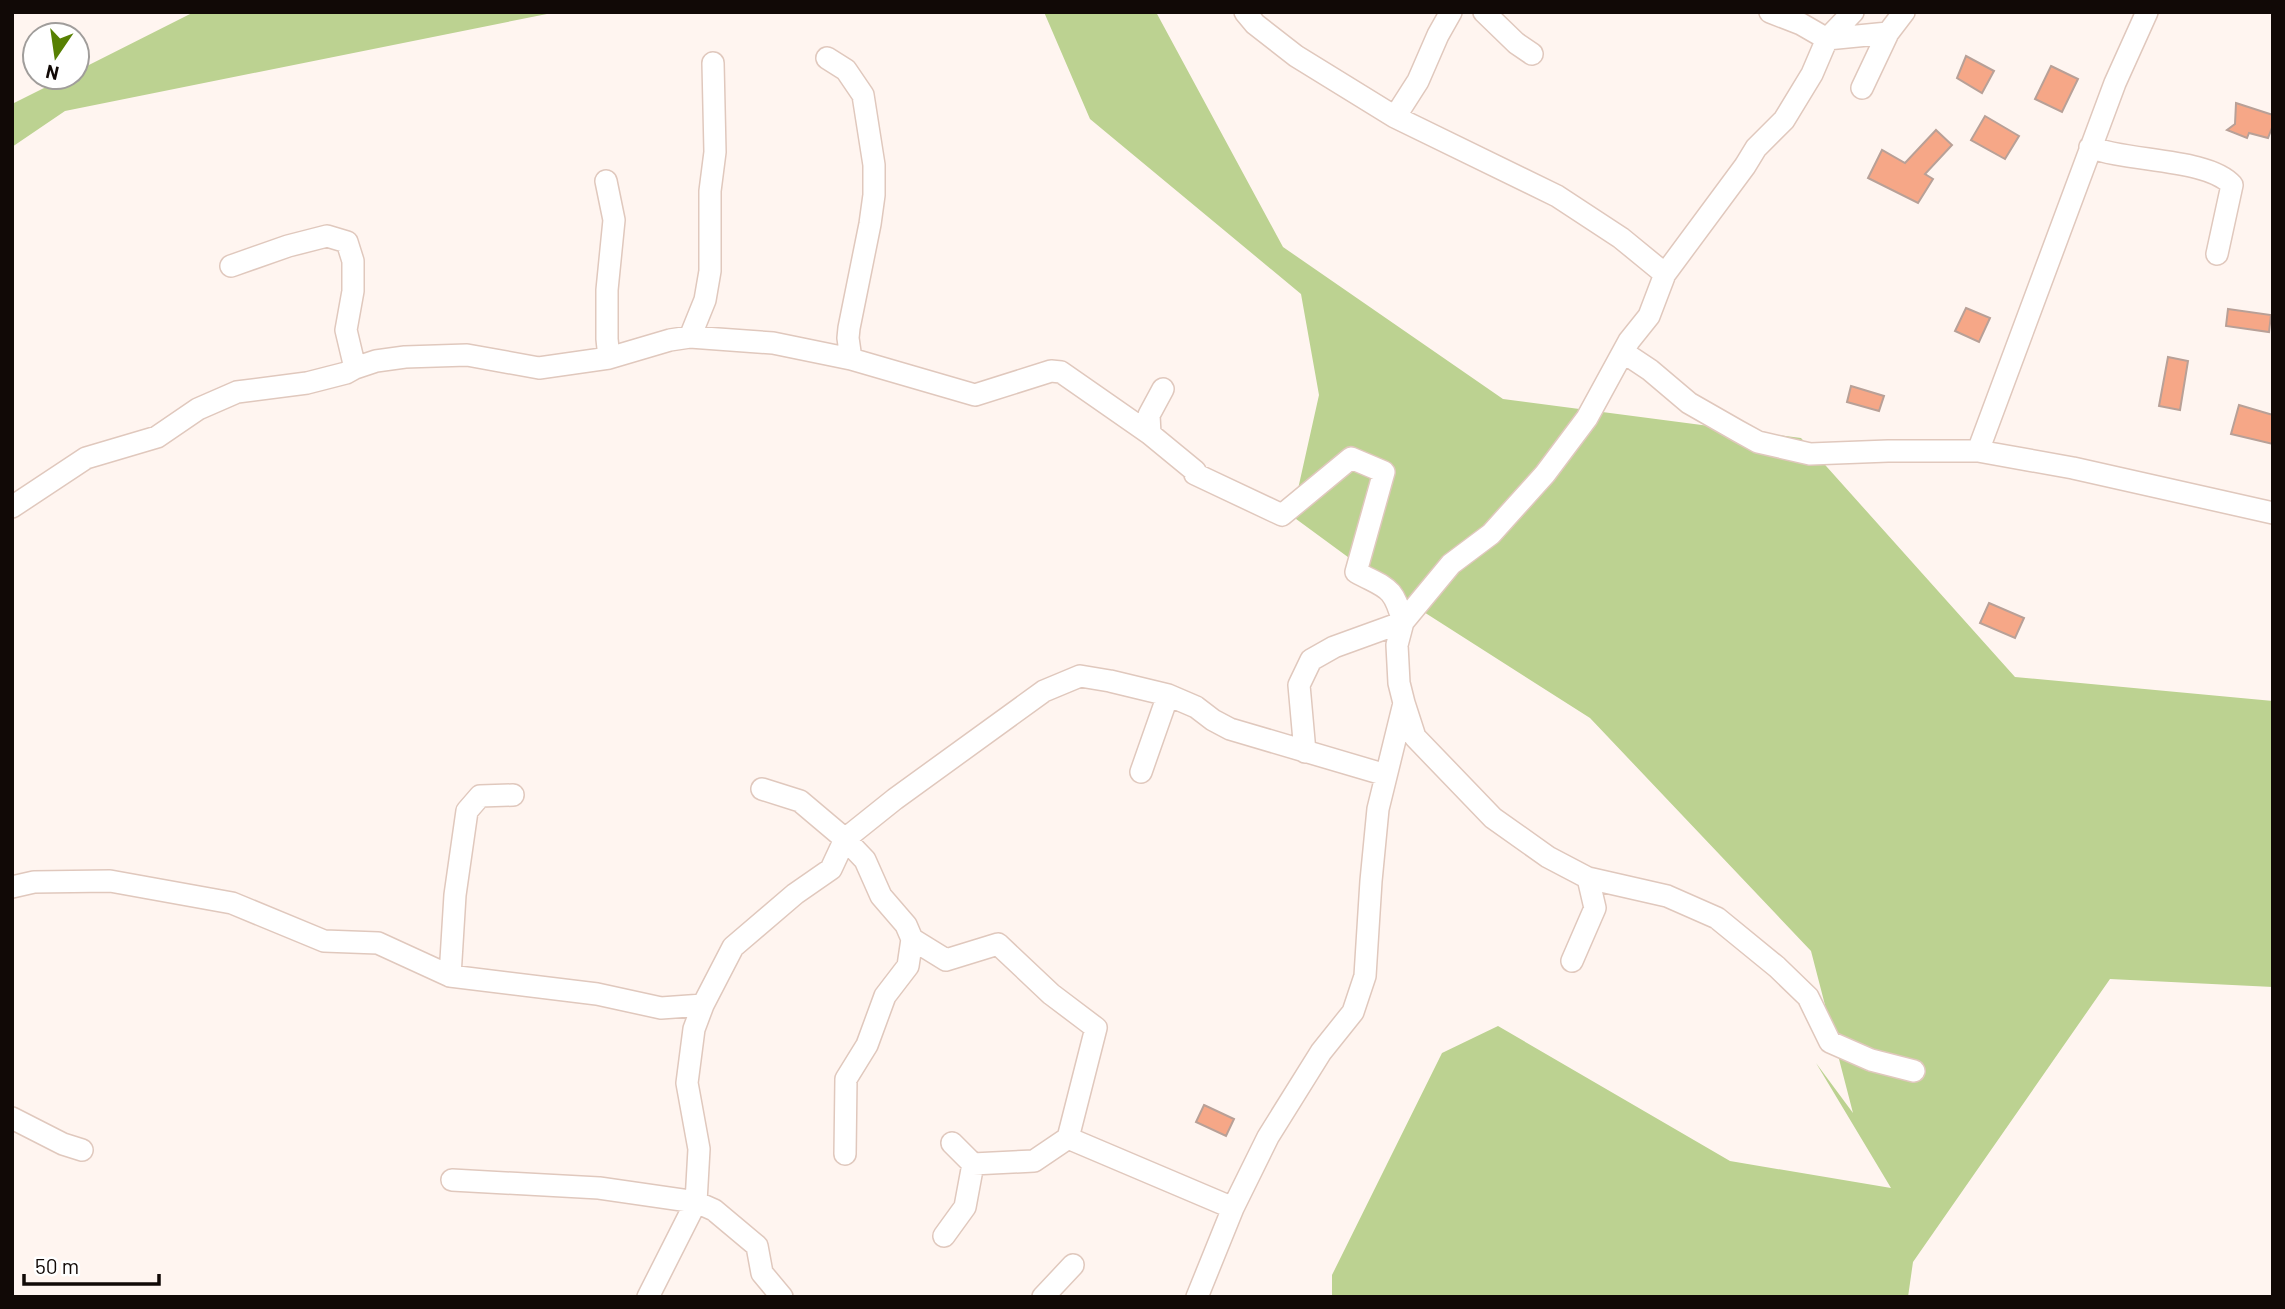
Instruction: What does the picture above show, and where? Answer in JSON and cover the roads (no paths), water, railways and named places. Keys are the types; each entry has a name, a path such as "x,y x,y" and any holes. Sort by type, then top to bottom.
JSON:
{"street":[{"path":"1245,12 1255,24 1296,56 1395,117 1557,196 1621,238 1665,274"},
{"path":"1395,117 1418,81 1451,12"},
{"path":"1484,12 1516,43 1532,54"},
{"path":"1770,12 1827,38 1888,33"},
{"path":"1853,12 1827,38 1812,74 1784,120 1756,148 1665,274 1649,316 1623,352 1587,418 1545,474 1491,534 1451,564 1403,622 1397,645 1399,683 1415,737 1493,818 1548,857 1588,878 1667,895 1717,918 1777,967 1808,997 1830,1042 1871,1060 1914,1071"},
{"path":"1862,89 1888,33 1904,12"},
{"path":"1978,451 2115,83 2147,12"},
{"path":"827,58 846,70 863,94 874,165 870,225 848,338 852,359"},
{"path":"690,337 705,300 710,271 710,191 715,152 713,62"},
{"path":"2091,148 2132,158 2196,167 2225,177 2232,185 2217,254"},
{"path":"606,181 614,220 607,290 609,358"},
{"path":"231,266 327,236 347,242 353,261 353,291 346,330 355,368"},
{"path":"12,507 86,458 157,437 198,409 237,392 307,383 346,373 376,361 467,355 539,368 609,358 670,340 690,337 773,343 852,359 975,395 1051,371 1061,372 1150,434 1195,471 1195,474 1282,515 1351,458 1384,472 1356,572 1391,591 1397,599 1403,622"},
{"path":"1623,352 1650,370 1689,403 1758,442 1810,454 1978,451 2073,468 2273,513"},
{"path":"1150,434 1149,415 1163,388"},
{"path":"1305,751 1299,685 1311,660 1334,647 1403,622"},
{"path":"648,1297 696,1202 699,1149 687,1083 694,1029 703,1005 733,947 795,894 831,869 845,839 895,799 1044,691 1080,676 1168,695 1196,706 1230,729 1386,775"},
{"path":"1140,772 1168,695"},
{"path":"1197,1297 1233,1208 1275,1126 1321,1052 1353,1012 1365,976 1370,881 1378,809 1404,703"},
{"path":"762,789 800,801 845,839 865,860 881,896 906,925 912,939 908,966 885,996 867,1045 846,1079 845,1154"},
{"path":"450,975 455,895 467,811 480,796 513,795"},
{"path":"1572,961 1595,908 1588,878"},
{"path":"12,887 34,882 110,881 232,903 324,941 378,943 450,975 597,994 661,1007 703,1005"},
{"path":"912,939 946,960 998,944 1051,995 1096,1028 1068,1138 1034,1161 973,1164 952,1143"},
{"path":"12,1118 63,1144 82,1150"},
{"path":"1068,1138 1233,1208"},
{"path":"944,1236 965,1207 973,1164"},
{"path":"452,1180 599,1188 696,1202 714,1210 757,1246 762,1273 782,1297"},
{"path":"1043,1297 1073,1265"}]}
